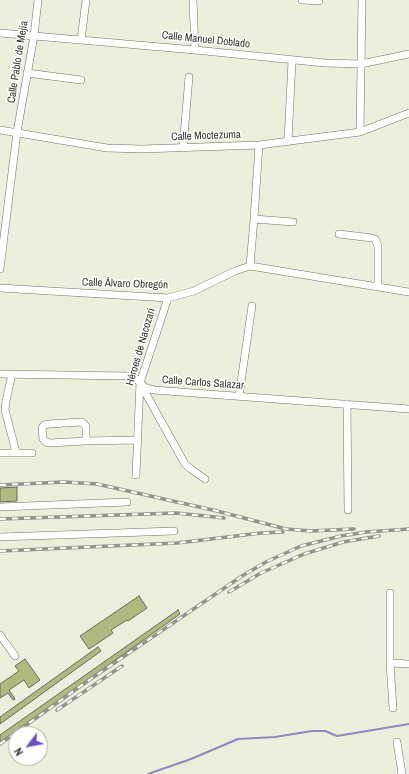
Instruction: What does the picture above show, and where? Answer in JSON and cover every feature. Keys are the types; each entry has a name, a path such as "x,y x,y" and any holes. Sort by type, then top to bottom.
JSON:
{"street":[{"name":"Calle Pablo de Mejía","path":"0,269 17,132 34,36 38,0"},
{"path":"81,40 86,0"},
{"path":"193,0 195,50"},
{"path":"302,0 319,2"},
{"path":"360,132 362,0"},
{"name":"Calle Manuel Doblado","path":"0,33 195,50 324,64 361,64 409,54"},
{"path":"288,141 292,60"},
{"path":"27,73 81,80"},
{"path":"183,147 189,77"},
{"name":"Calle Moctezuma","path":"0,130 107,148 142,149 259,145 360,132 409,113"},
{"path":"250,266 259,145"},
{"path":"254,219 294,222"},
{"path":"339,234 375,239 378,246 378,287"},
{"name":"Calle Álvaro Obregón","path":"0,288 168,298 194,291 236,270 250,266 409,292"},
{"name":"Héroes de Nacozari","path":"136,475 140,384 168,298"},
{"path":"239,396 252,306"},
{"name":"Calle Carlos Salazar","path":"0,374 128,376 135,378 146,388 154,390 409,409"},
{"path":"12,374 5,410 16,452"},
{"path":"140,384 185,464 205,479"},
{"path":"347,404 348,510"},
{"path":"86,441 86,426 82,422 49,424 44,425 42,428 42,435 46,442 50,443 137,440"},
{"path":"0,453 32,453"},
{"path":"0,507 127,502"},
{"path":"0,537 174,531"},
{"path":"390,593 390,663 393,708"},
{"path":"0,635 15,656"},
{"path":"390,663 409,664"},
{"path":"397,742 402,774"}],"building":[{"path":"17,487 17,501 0,502 0,488"},
{"path":"139,596 147,608 111,630 113,633 89,649 80,636"},
{"path":"178,610 180,614 22,726 13,726"},
{"path":"98,647 101,651 0,724 0,717"},
{"path":"25,659 40,680 29,688 24,680 9,690 15,699 13,700 8,693 0,698 0,684 19,671 15,666"},
{"path":"8,729 8,736 0,742 0,735"}],"waterway":[{"path":"148,774 191,759 238,739 275,737 312,731 325,731 337,736 409,724"}],"railway":[{"path":"0,485 64,482 97,484 217,511 286,529 311,531 354,529"},
{"path":"0,519 176,513 224,518"},
{"path":"0,744 82,685 242,576 266,562 301,546 341,536 366,532 409,529"},
{"path":"0,551 177,543 261,533 283,532"},
{"path":"229,592 261,573 304,554 343,542 379,536"},
{"path":"57,710 122,666"}]}
